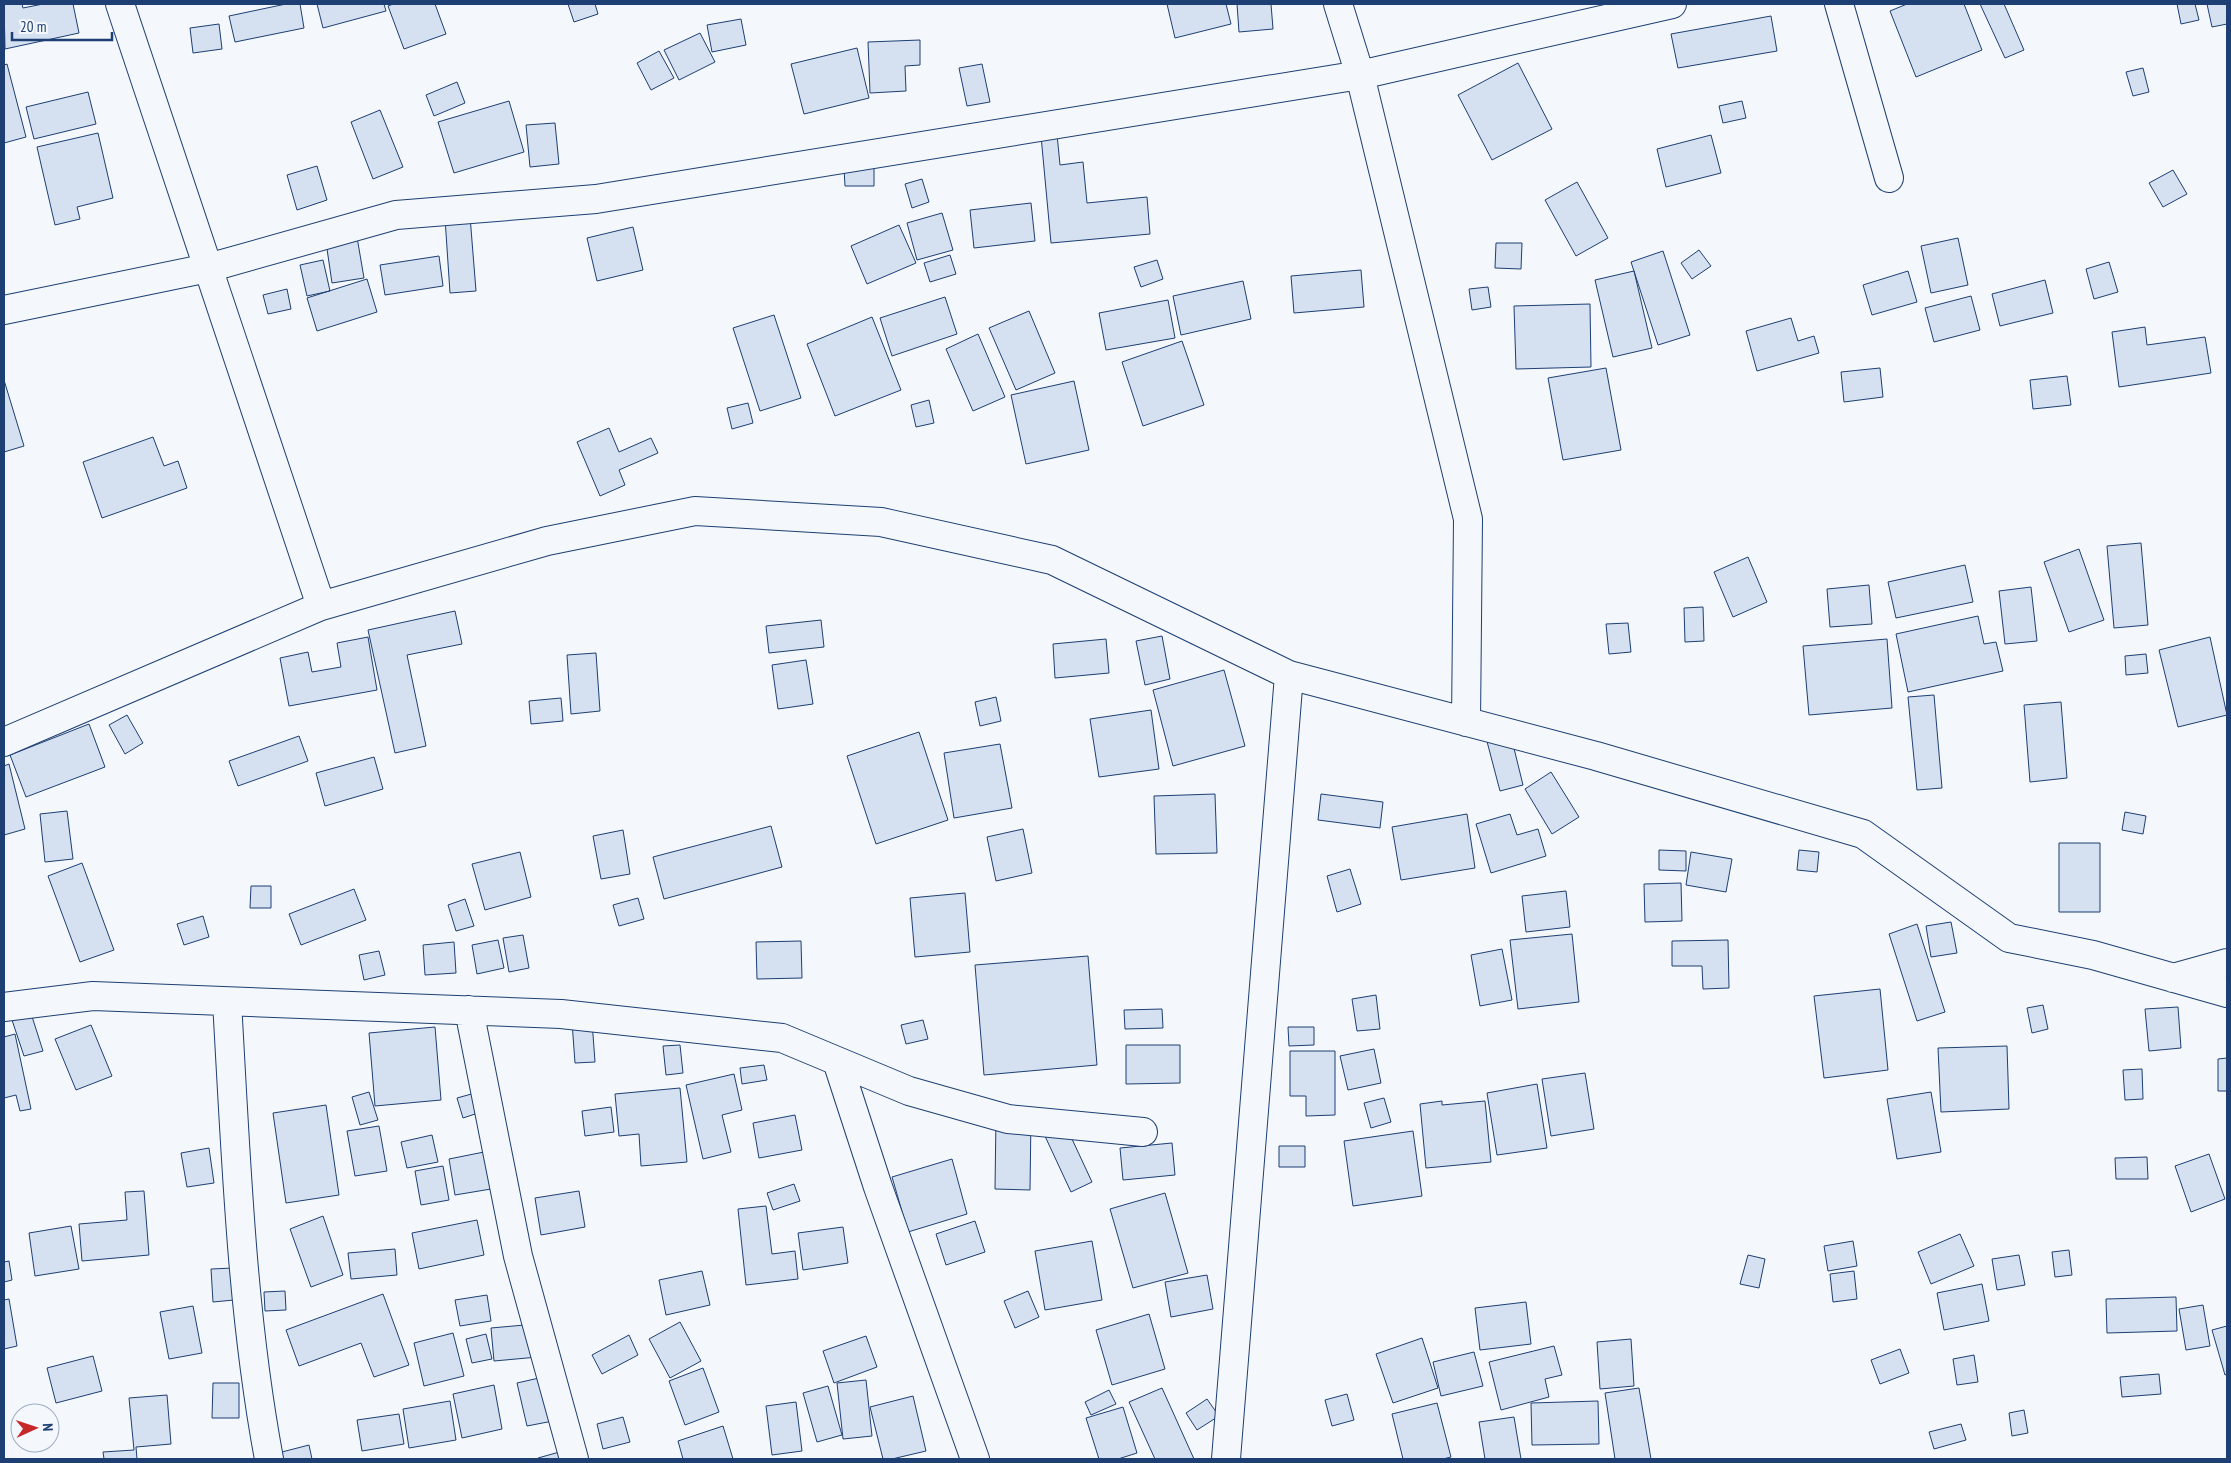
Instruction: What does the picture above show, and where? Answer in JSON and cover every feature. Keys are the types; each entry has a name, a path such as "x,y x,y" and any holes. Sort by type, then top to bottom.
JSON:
{"street":[{"path":"120,4 321,606"},
{"path":"1338,4 1360,75 1468,519 1466,722"},
{"path":"4,310 208,268 396,215 596,200 1360,75 1672,4"},
{"path":"1839,4 1889,178"},
{"path":"4,742 321,606 547,541 695,511 881,522 1052,560 1289,676 1596,756 1863,834 2009,938 2093,955 2227,993"},
{"path":"1226,1459 1289,676"},
{"path":"2173,978 2227,963"},
{"path":"4,1007 93,996 469,1010 561,1014 782,1038 909,1090 1008,1119 1143,1132"},
{"path":"226,1002 243,1261 259,1409 269,1459"},
{"path":"469,1010 518,1256 574,1459"},
{"path":"838,1061 878,1187 975,1459"}],"building":[{"path":"4,4 22,4 23,8 43,4 73,4 79,33 5,49"},
{"path":"286,4 300,4 304,28 235,42 229,16"},
{"path":"317,4 384,4 386,11 323,28"},
{"path":"393,4 435,4 446,34 404,49 388,6"},
{"path":"568,4 595,4 598,14 574,22"},
{"path":"1167,4 1226,4 1231,24 1175,38"},
{"path":"1237,4 1271,4 1273,29 1239,32"},
{"path":"1907,4 1964,4 1982,50 1916,77 1890,11"},
{"path":"1980,4 2004,4 2024,50 2005,58"},
{"path":"2177,4 2195,4 2199,20 2181,24"},
{"path":"2207,4 2227,4 2227,24 2212,27"},
{"path":"1771,16 1777,51 1678,68 1671,34"},
{"path":"741,19 746,45 712,52 707,25"},
{"path":"219,24 222,49 193,53 190,28"},
{"path":"700,33 715,62 679,80 664,50"},
{"path":"920,40 920,65 905,66 906,91 870,93 868,42"},
{"path":"857,48 869,98 804,114 791,64"},
{"path":"659,51 674,78 651,90 637,63"},
{"path":"1518,63 1552,129 1492,160 1458,95"},
{"path":"7,64 26,137 4,143 4,65"},
{"path":"982,64 990,102 967,106 959,68"},
{"path":"2143,68 2149,92 2133,96 2126,72"},
{"path":"457,82 465,103 434,116 426,95"},
{"path":"88,92 96,124 34,139 26,107"},
{"path":"509,101 524,152 454,173 438,122"},
{"path":"1742,101 1746,118 1723,123 1719,106"},
{"path":"380,110 403,167 373,179 351,122"},
{"path":"555,123 559,164 530,167 526,125"},
{"path":"98,133 113,198 77,207 80,219 55,225 37,147"},
{"path":"1057,134 1060,165 1083,162 1087,203 1147,197 1150,234 1051,243 1041,136"},
{"path":"1711,135 1721,173 1666,187 1657,149"},
{"path":"317,166 327,200 297,210 287,175"},
{"path":"844,168 874,168 874,186 845,186"},
{"path":"2173,170 2187,194 2163,207 2149,183"},
{"path":"922,179 929,202 912,208 905,184"},
{"path":"1577,182 1608,238 1576,256 1545,200"},
{"path":"1031,203 1035,241 974,248 970,210"},
{"path":"942,213 953,250 917,260 907,223"},
{"path":"470,216 476,291 450,293 445,218"},
{"path":"899,225 916,263 867,284 851,246"},
{"path":"633,227 643,270 597,281 587,238"},
{"path":"357,237 364,278 332,283 326,242"},
{"path":"1958,238 1968,285 1931,293 1921,246"},
{"path":"1496,243 1522,243 1521,269 1495,268"},
{"path":"1699,250 1711,266 1692,279 1681,263"},
{"path":"1663,251 1690,335 1658,345 1631,262"},
{"path":"950,255 956,274 930,282 924,263"},
{"path":"439,256 443,286 385,295 380,265"},
{"path":"323,260 330,291 307,296 300,265"},
{"path":"1157,260 1163,279 1141,287 1134,267"},
{"path":"2109,262 2118,292 2094,299 2086,269"},
{"path":"1361,270 1364,307 1294,313 1291,276"},
{"path":"1634,271 1652,348 1613,357 1595,280"},
{"path":"1908,271 1917,302 1872,315 1863,285"},
{"path":"367,279 377,312 317,331 307,298"},
{"path":"2045,280 2053,313 2000,326 1992,294"},
{"path":"1243,281 1251,319 1181,335 1173,296"},
{"path":"1488,287 1491,307 1472,310 1469,289"},
{"path":"287,289 291,309 268,314 263,295"},
{"path":"1971,296 1980,330 1934,342 1925,308"},
{"path":"945,297 957,334 892,356 880,318"},
{"path":"1168,300 1175,338 1106,350 1099,313"},
{"path":"1590,304 1591,367 1516,369 1514,306"},
{"path":"1029,311 1055,373 1016,390 989,328"},
{"path":"774,315 801,398 760,411 733,328"},
{"path":"872,317 901,390 835,416 807,344"},
{"path":"1791,318 1798,341 1814,336 1819,353 1757,371 1746,331"},
{"path":"2145,327 2147,345 2205,337 2211,373 2119,387 2112,332"},
{"path":"978,334 1005,397 973,411 946,349"},
{"path":"1182,341 1204,405 1143,426 1122,362"},
{"path":"1606,368 1621,450 1563,460 1548,378"},
{"path":"1880,368 1883,397 1844,402 1841,372"},
{"path":"2067,376 2071,405 2033,409 2030,380"},
{"path":"4,380 24,446 4,452"},
{"path":"1074,381 1089,450 1026,464 1011,395"},
{"path":"929,400 934,423 916,427 911,405"},
{"path":"748,403 753,423 732,429 727,408"},
{"path":"609,428 619,452 651,438 658,453 619,470 625,485 600,496 577,442"},
{"path":"153,437 164,466 178,461 187,488 102,518 83,462"},
{"path":"2141,543 2148,625 2114,628 2107,546"},
{"path":"2079,549 2104,620 2069,632 2044,562"},
{"path":"1748,557 1767,602 1733,617 1714,572"},
{"path":"1965,565 1973,602 1896,618 1888,582"},
{"path":"1869,585 1872,624 1830,627 1827,589"},
{"path":"2031,587 2037,641 2005,644 1999,591"},
{"path":"1703,607 1704,641 1685,642 1684,608"},
{"path":"455,611 462,644 407,655 426,746 395,753 368,630"},
{"path":"1978,616 1984,644 1996,642 2003,671 1908,692 1896,634"},
{"path":"821,620 824,647 769,653 766,626"},
{"path":"1628,623 1631,652 1609,654 1606,624"},
{"path":"1162,636 1170,679 1145,685 1136,641"},
{"path":"368,637 377,690 289,706 280,658 308,652 312,672 341,667 337,643"},
{"path":"2210,637 2227,715 2178,727 2159,650"},
{"path":"1106,639 1109,673 1055,678 1053,644"},
{"path":"1887,639 1892,708 1809,715 1803,646"},
{"path":"596,653 600,711 571,714 567,655"},
{"path":"2146,654 2148,673 2126,675 2125,656"},
{"path":"806,660 813,704 778,709 772,665"},
{"path":"1224,670 1245,746 1173,766 1153,690"},
{"path":"1934,695 1942,788 1917,790 1908,697"},
{"path":"996,697 1001,721 980,726 975,702"},
{"path":"561,698 563,721 531,724 529,701"},
{"path":"2061,702 2067,778 2030,782 2024,705"},
{"path":"1151,710 1159,769 1099,777 1090,719"},
{"path":"127,715 143,743 125,754 109,725"},
{"path":"89,724 105,767 26,797 10,755"},
{"path":"1508,724 1523,785 1500,791 1484,730"},
{"path":"919,732 948,820 876,844 847,756"},
{"path":"299,736 308,761 238,786 229,761"},
{"path":"1000,744 1012,808 954,818 944,753"},
{"path":"374,757 383,789 325,806 316,773"},
{"path":"9,764 25,829 4,835 4,766"},
{"path":"1551,772 1579,817 1552,834 1525,789"},
{"path":"1215,794 1217,853 1156,854 1154,796"},
{"path":"1321,794 1383,802 1380,828 1318,820"},
{"path":"67,811 73,859 45,862 40,814"},
{"path":"2125,812 2146,816 2143,834 2122,830"},
{"path":"1467,814 1475,868 1401,880 1392,827"},
{"path":"1510,814 1517,835 1538,829 1546,856 1491,873 1476,824"},
{"path":"771,826 782,867 664,899 653,857"},
{"path":"1023,829 1032,873 996,881 987,837"},
{"path":"623,830 630,874 601,879 593,836"},
{"path":"2059,843 2100,843 2100,912 2059,912"},
{"path":"1659,850 1686,851 1686,871 1659,870"},
{"path":"1799,850 1819,852 1817,872 1797,870"},
{"path":"520,852 531,897 485,910 472,864"},
{"path":"1691,852 1732,859 1726,892 1686,885"},
{"path":"82,863 114,950 80,962 48,876"},
{"path":"1350,869 1361,904 1337,912 1327,876"},
{"path":"1681,883 1682,921 1645,922 1644,884"},
{"path":"251,886 271,886 271,908 250,908"},
{"path":"354,889 366,920 301,945 289,914"},
{"path":"1566,891 1570,927 1526,932 1522,896"},
{"path":"965,893 970,952 915,957 910,898"},
{"path":"638,898 644,919 619,926 613,905"},
{"path":"465,899 474,926 456,931 448,905"},
{"path":"203,916 209,937 184,945 177,924"},
{"path":"1951,922 1957,953 1931,957 1926,926"},
{"path":"1917,924 1945,1012 1917,1021 1889,934"},
{"path":"1572,934 1579,1002 1518,1009 1510,940"},
{"path":"523,935 529,968 509,972 503,938"},
{"path":"498,940 504,968 477,974 472,945"},
{"path":"1728,940 1729,988 1703,989 1702,966 1672,966 1672,941"},
{"path":"801,941 802,978 757,979 756,942"},
{"path":"454,942 456,973 425,975 423,945"},
{"path":"1502,949 1512,1000 1480,1006 1471,955"},
{"path":"379,951 385,975 364,980 359,955"},
{"path":"1088,956 1097,1065 984,1075 975,965"},
{"path":"1880,989 1888,1070 1824,1078 1814,996"},
{"path":"1376,995 1380,1029 1357,1031 1352,999"},
{"path":"2043,1005 2048,1029 2032,1033 2027,1008"},
{"path":"29,1007 43,1051 24,1056 10,1014"},
{"path":"2178,1007 2181,1048 2149,1051 2145,1009"},
{"path":"1162,1009 1163,1028 1125,1029 1124,1010"},
{"path":"923,1020 928,1039 906,1044 901,1025"},
{"path":"592,1021 595,1062 575,1063 572,1022"},
{"path":"91,1025 112,1076 76,1090 55,1039"},
{"path":"435,1027 441,1100 375,1106 369,1033"},
{"path":"1288,1027 1314,1027 1314,1045 1289,1046"},
{"path":"15,1034 31,1109 20,1111 16,1095 4,1098 4,1037"},
{"path":"680,1045 683,1073 666,1075 663,1046"},
{"path":"1126,1045 1180,1045 1180,1083 1126,1084"},
{"path":"2007,1046 2009,1109 1941,1112 1938,1048"},
{"path":"1374,1049 1381,1083 1348,1090 1340,1056"},
{"path":"1290,1051 1335,1051 1335,1115 1306,1116 1306,1096 1290,1096"},
{"path":"2227,1058 2227,1091 2218,1091 2218,1059"},
{"path":"764,1065 767,1080 742,1084 740,1068"},
{"path":"2142,1069 2143,1099 2125,1100 2123,1070"},
{"path":"1585,1073 1594,1129 1551,1136 1542,1079"},
{"path":"734,1074 742,1110 722,1115 731,1152 703,1159 686,1085"},
{"path":"1537,1084 1547,1148 1497,1155 1487,1093"},
{"path":"680,1088 687,1162 641,1166 639,1134 619,1136 615,1094"},
{"path":"369,1092 378,1120 360,1125 352,1097"},
{"path":"1931,1092 1941,1152 1897,1159 1887,1099"},
{"path":"475,1093 481,1112 463,1118 457,1098"},
{"path":"1384,1098 1391,1122 1371,1128 1364,1103"},
{"path":"1442,1101 1442,1105 1485,1101 1491,1162 1426,1168 1420,1104"},
{"path":"326,1105 339,1195 286,1203 273,1113"},
{"path":"611,1107 614,1132 585,1136 582,1111"},
{"path":"795,1115 802,1150 759,1158 753,1123"},
{"path":"996,1116 1031,1116 1030,1190 995,1189"},
{"path":"1065,1124 1092,1182 1071,1192 1044,1134"},
{"path":"379,1126 387,1171 355,1176 347,1131"},
{"path":"1413,1131 1422,1196 1353,1206 1344,1141"},
{"path":"432,1135 438,1162 407,1168 401,1142"},
{"path":"1172,1143 1175,1175 1123,1180 1120,1148"},
{"path":"1279,1146 1305,1146 1305,1167 1279,1167"},
{"path":"209,1148 214,1183 187,1187 181,1153"},
{"path":"484,1152 491,1189 455,1195 449,1159"},
{"path":"2209,1154 2225,1199 2191,1212 2175,1166"},
{"path":"2147,1157 2148,1179 2116,1179 2115,1158"},
{"path":"952,1159 967,1214 908,1232 892,1177"},
{"path":"443,1166 449,1200 421,1205 415,1171"},
{"path":"794,1184 800,1201 773,1210 767,1193"},
{"path":"144,1191 149,1255 82,1261 79,1224 127,1220 125,1192"},
{"path":"579,1191 585,1227 541,1235 535,1198"},
{"path":"1165,1193 1188,1273 1133,1288 1110,1209"},
{"path":"766,1206 772,1254 795,1251 798,1279 746,1285 738,1209"},
{"path":"323,1216 343,1275 311,1287 290,1229"},
{"path":"477,1220 484,1255 419,1269 412,1233"},
{"path":"975,1221 985,1252 946,1265 936,1234"},
{"path":"71,1226 79,1269 35,1276 29,1233"},
{"path":"843,1227 848,1263 803,1270 798,1233"},
{"path":"1960,1234 1974,1266 1931,1284 1918,1252"},
{"path":"1092,1241 1102,1300 1045,1310 1035,1251"},
{"path":"1853,1241 1857,1266 1828,1271 1824,1246"},
{"path":"395,1249 397,1275 351,1279 348,1253"},
{"path":"2069,1250 2072,1275 2055,1277 2052,1252"},
{"path":"1748,1255 1765,1259 1759,1288 1740,1284"},
{"path":"2019,1255 2025,1285 1997,1290 1992,1259"},
{"path":"9,1261 12,1280 4,1282 4,1262"},
{"path":"233,1268 234,1300 213,1302 211,1269"},
{"path":"702,1271 710,1305 666,1315 659,1280"},
{"path":"1854,1271 1857,1299 1833,1302 1830,1274"},
{"path":"1207,1275 1213,1309 1171,1317 1165,1282"},
{"path":"1982,1284 1989,1321 1944,1330 1937,1293"},
{"path":"285,1291 286,1310 265,1311 264,1292"},
{"path":"1028,1291 1039,1317 1015,1328 1004,1301"},
{"path":"383,1294 409,1365 374,1377 361,1343 299,1366 286,1330"},
{"path":"487,1295 491,1321 460,1326 455,1300"},
{"path":"2176,1297 2177,1331 2107,1333 2106,1299"},
{"path":"9,1299 17,1346 4,1349 4,1300"},
{"path":"1526,1302 1531,1344 1480,1350 1475,1308"},
{"path":"2203,1305 2210,1346 2186,1350 2179,1309"},
{"path":"193,1306 202,1353 169,1359 160,1312"},
{"path":"1149,1314 1165,1369 1112,1385 1096,1330"},
{"path":"680,1322 701,1361 670,1378 649,1339"},
{"path":"536,1324 538,1357 494,1361 491,1328"},
{"path":"2227,1326 2227,1374 2225,1375 2212,1330"},
{"path":"453,1333 464,1376 424,1386 414,1343"},
{"path":"486,1334 492,1359 472,1363 466,1339"},
{"path":"629,1335 638,1355 602,1374 592,1355"},
{"path":"866,1336 877,1367 834,1383 823,1351"},
{"path":"1422,1338 1438,1388 1393,1403 1376,1354"},
{"path":"1631,1339 1634,1386 1600,1389 1597,1342"},
{"path":"1554,1346 1562,1375 1545,1379 1549,1397 1501,1410 1489,1362"},
{"path":"1900,1349 1909,1373 1880,1384 1871,1360"},
{"path":"1474,1352 1483,1386 1441,1396 1433,1362"},
{"path":"1974,1355 1978,1382 1957,1385 1953,1359"},
{"path":"93,1356 102,1391 56,1403 47,1368"},
{"path":"703,1368 719,1412 685,1425 669,1381"},
{"path":"2159,1374 2161,1394 2122,1397 2120,1377"},
{"path":"548,1376 558,1420 527,1426 517,1383"},
{"path":"866,1380 872,1436 843,1439 837,1383"},
{"path":"213,1383 239,1383 239,1418 212,1418"},
{"path":"494,1385 502,1429 462,1438 453,1394"},
{"path":"828,1386 842,1435 817,1442 803,1393"},
{"path":"1162,1388 1194,1459 1155,1459 1129,1402"},
{"path":"1639,1388 1651,1459 1615,1459 1605,1393"},
{"path":"1109,1390 1116,1404 1091,1415 1085,1402"},
{"path":"1347,1394 1354,1420 1332,1426 1325,1400"},
{"path":"167,1395 171,1444 136,1447 137,1459 104,1459 103,1452 134,1450 129,1398"},
{"path":"913,1396 926,1451 892,1459 883,1459 870,1407"},
{"path":"1207,1399 1219,1416 1197,1430 1186,1413"},
{"path":"450,1401 456,1440 409,1448 403,1409"},
{"path":"1598,1401 1599,1444 1532,1445 1531,1403"},
{"path":"796,1402 802,1451 772,1455 766,1406"},
{"path":"1437,1403 1451,1457 1443,1459 1403,1459 1392,1414"},
{"path":"1123,1407 1137,1453 1118,1459 1099,1459 1086,1418"},
{"path":"2024,1410 2028,1433 2012,1436 2009,1413"},
{"path":"399,1414 404,1444 362,1451 357,1420"},
{"path":"623,1417 630,1442 603,1449 597,1424"},
{"path":"1514,1417 1521,1459 1485,1459 1479,1422"},
{"path":"1961,1424 1966,1440 1934,1449 1929,1432"},
{"path":"723,1426 733,1459 683,1459 678,1441"},
{"path":"309,1445 312,1459 280,1459 278,1453"},
{"path":"563,1451 565,1459 538,1459 538,1458"}]}
